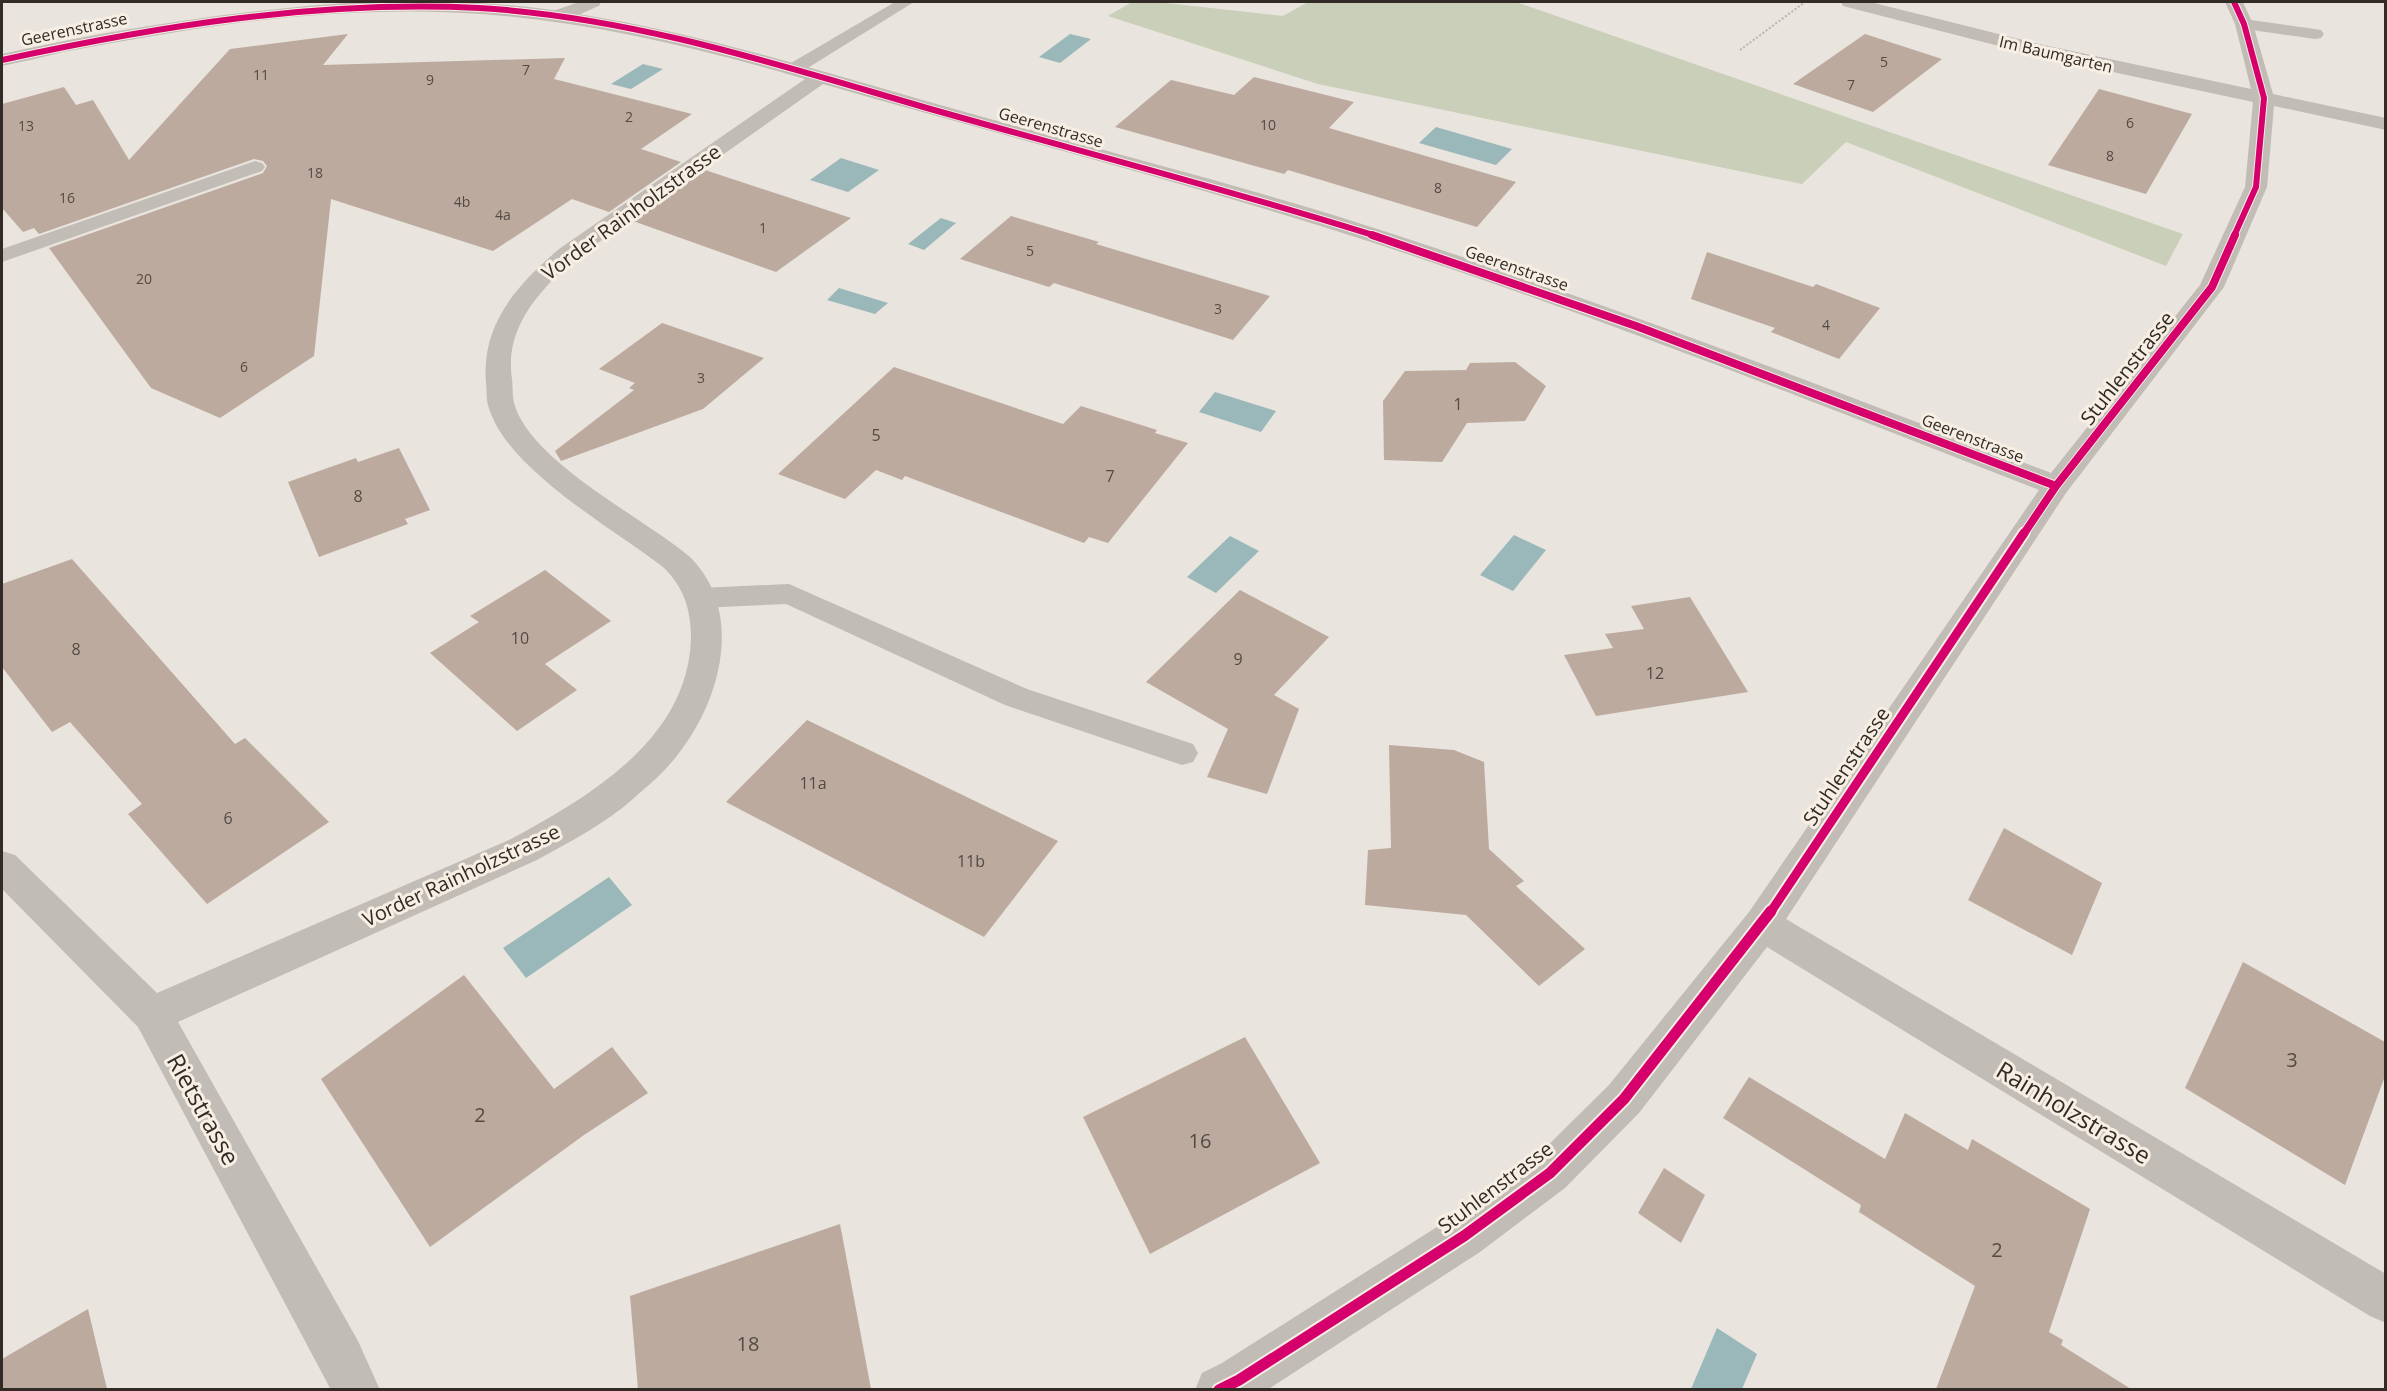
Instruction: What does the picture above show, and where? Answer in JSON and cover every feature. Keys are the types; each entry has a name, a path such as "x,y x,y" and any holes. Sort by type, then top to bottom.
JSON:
{"street":[{"name":"Im Baumgarten","path":"1850,2 2038,50 2385,124"},
{"name":"Stuhlenstrasse","path":"1219,1389 1239,1380 1464,1236 1550,1173 1624,1099 1762,924 2056,486 2212,288 2256,187 2264,98 2244,24 2234,2"},
{"name":"Geerenstrasse","path":"2,60 157,27 323,10 475,8 559,15 661,35 1241,195 1379,237 1619,318 2056,486"},
{"name":"Vorder Rainholzstrasse","path":"153,1014 528,848 612,796 642,771 665,746 697,691 704,665 708,634 700,598 692,580 674,561 564,480 522,444 502,408 497,362 509,323 532,286 567,254 805,74"},
{"name":"Rietstrasse","path":"2,866 153,1014 356,1389"},
{"name":"Rainholzstrasse","path":"1762,924 2385,1300"}],"lane":[{"path":"559,15 593,2"},
{"path":"805,74 906,2"},
{"path":"2244,24 2315,34"},
{"path":"2,256 255,167"},
{"path":"700,598 789,594 1016,697 1182,753"}],"path":[{"path":"1740,50 1805,2"}],"green space":[{"path":"1132,2 1157,2 1283,16 1308,2 1516,2 2183,234 2166,266 1846,142 1802,184 1318,84 1108,16"}],"water":[{"path":"1070,34 1091,39 1060,63 1039,57"},
{"path":"643,64 663,69 631,89 611,84"},
{"path":"1436,127 1512,149 1496,165 1419,143"},
{"path":"841,158 879,170 848,192 810,180"},
{"path":"941,218 956,223 924,250 908,244"},
{"path":"839,288 888,303 875,314 827,300"},
{"path":"1215,392 1276,411 1261,432 1199,412"},
{"path":"1514,535 1546,550 1513,591 1480,575"},
{"path":"1230,536 1259,551 1216,593 1187,577"},
{"path":"609,877 632,905 526,978 503,948"},
{"path":"1717,1328 1757,1354 1742,1389 1691,1389"}],"building":[{"path":"348,34 323,65 565,58 554,79 692,114 641,149 681,162 609,212 572,199 493,251 331,199 314,356 220,418 151,388 49,248 263,173 267,166 263,161 254,159 39,234 34,228 23,232 2,208 2,104 64,87 76,105 93,100 129,160 230,49"},
{"path":"1865,34 1942,59 1873,112 1793,84"},
{"path":"1254,77 1354,102 1329,128 1516,182 1477,227 1288,170 1284,174 1115,127 1171,80 1234,95"},
{"path":"2099,89 2192,114 2146,194 2048,165"},
{"path":"705,170 851,218 776,272 633,221"},
{"path":"1011,216 1270,296 1233,340 1054,283 1049,287 960,259"},
{"path":"1707,252 1813,287 1816,284 1880,308 1839,359 1771,332 1775,328 1691,299"},
{"path":"662,323 764,358 703,409 561,461 555,451 634,390 629,388 635,383 599,369"},
{"path":"1515,362 1546,386 1525,421 1467,423 1442,462 1384,460 1383,401 1405,371 1466,370 1470,363"},
{"path":"894,367 1063,424 1081,406 1157,430 1155,433 1188,443 1108,543 1089,537 1084,543 905,476 902,480 876,470 845,499 778,474"},
{"path":"399,448 430,510 405,519 408,524 319,557 288,482 356,458 358,462"},
{"path":"72,559 235,744 245,738 329,822 207,904 128,814 142,804 70,722 52,732 2,667 2,584"},
{"path":"545,570 611,621 545,664 577,690 517,731 430,653 479,622 470,616"},
{"path":"1240,590 1329,637 1274,695 1299,709 1267,794 1207,777 1228,729 1146,682"},
{"path":"1690,597 1748,692 1596,716 1564,655 1613,648 1605,634 1644,629 1631,606"},
{"path":"807,720 1058,841 984,937 726,802"},
{"path":"1389,745 1454,750 1484,762 1489,849 1524,881 1516,886 1585,949 1539,986 1466,915 1365,905 1368,850 1391,848"},
{"path":"2004,828 2102,883 2072,955 1968,900"},
{"path":"2243,962 2385,1042 2385,1076 2345,1185 2185,1088"},
{"path":"464,975 554,1089 612,1047 648,1093 584,1135 430,1247 321,1079"},
{"path":"1245,1037 1320,1163 1150,1254 1083,1117"},
{"path":"1749,1077 1885,1159 1905,1113 1968,1150 1972,1139 2090,1209 2049,1332 2063,1340 2061,1345 2131,1389 1936,1389 1975,1286 1859,1212 1861,1205 1723,1118"},
{"path":"1664,1168 1705,1195 1681,1243 1638,1213"},
{"path":"840,1224 871,1389 638,1389 630,1296"},
{"path":"88,1309 107,1389 2,1389 2,1359"}],"cycle path":[{"path":"1219,1390 1239,1380 1464,1236 1550,1173 1624,1099 1762,924 2056,486 2212,287 2256,187 2264,98 2244,24 2234,2"},
{"path":"2,60 60,47 179,26 299,11 359,8 420,6 480,8 542,14 666,36 727,51 1280,206 1382,238 1636,326 2056,486"}]}
